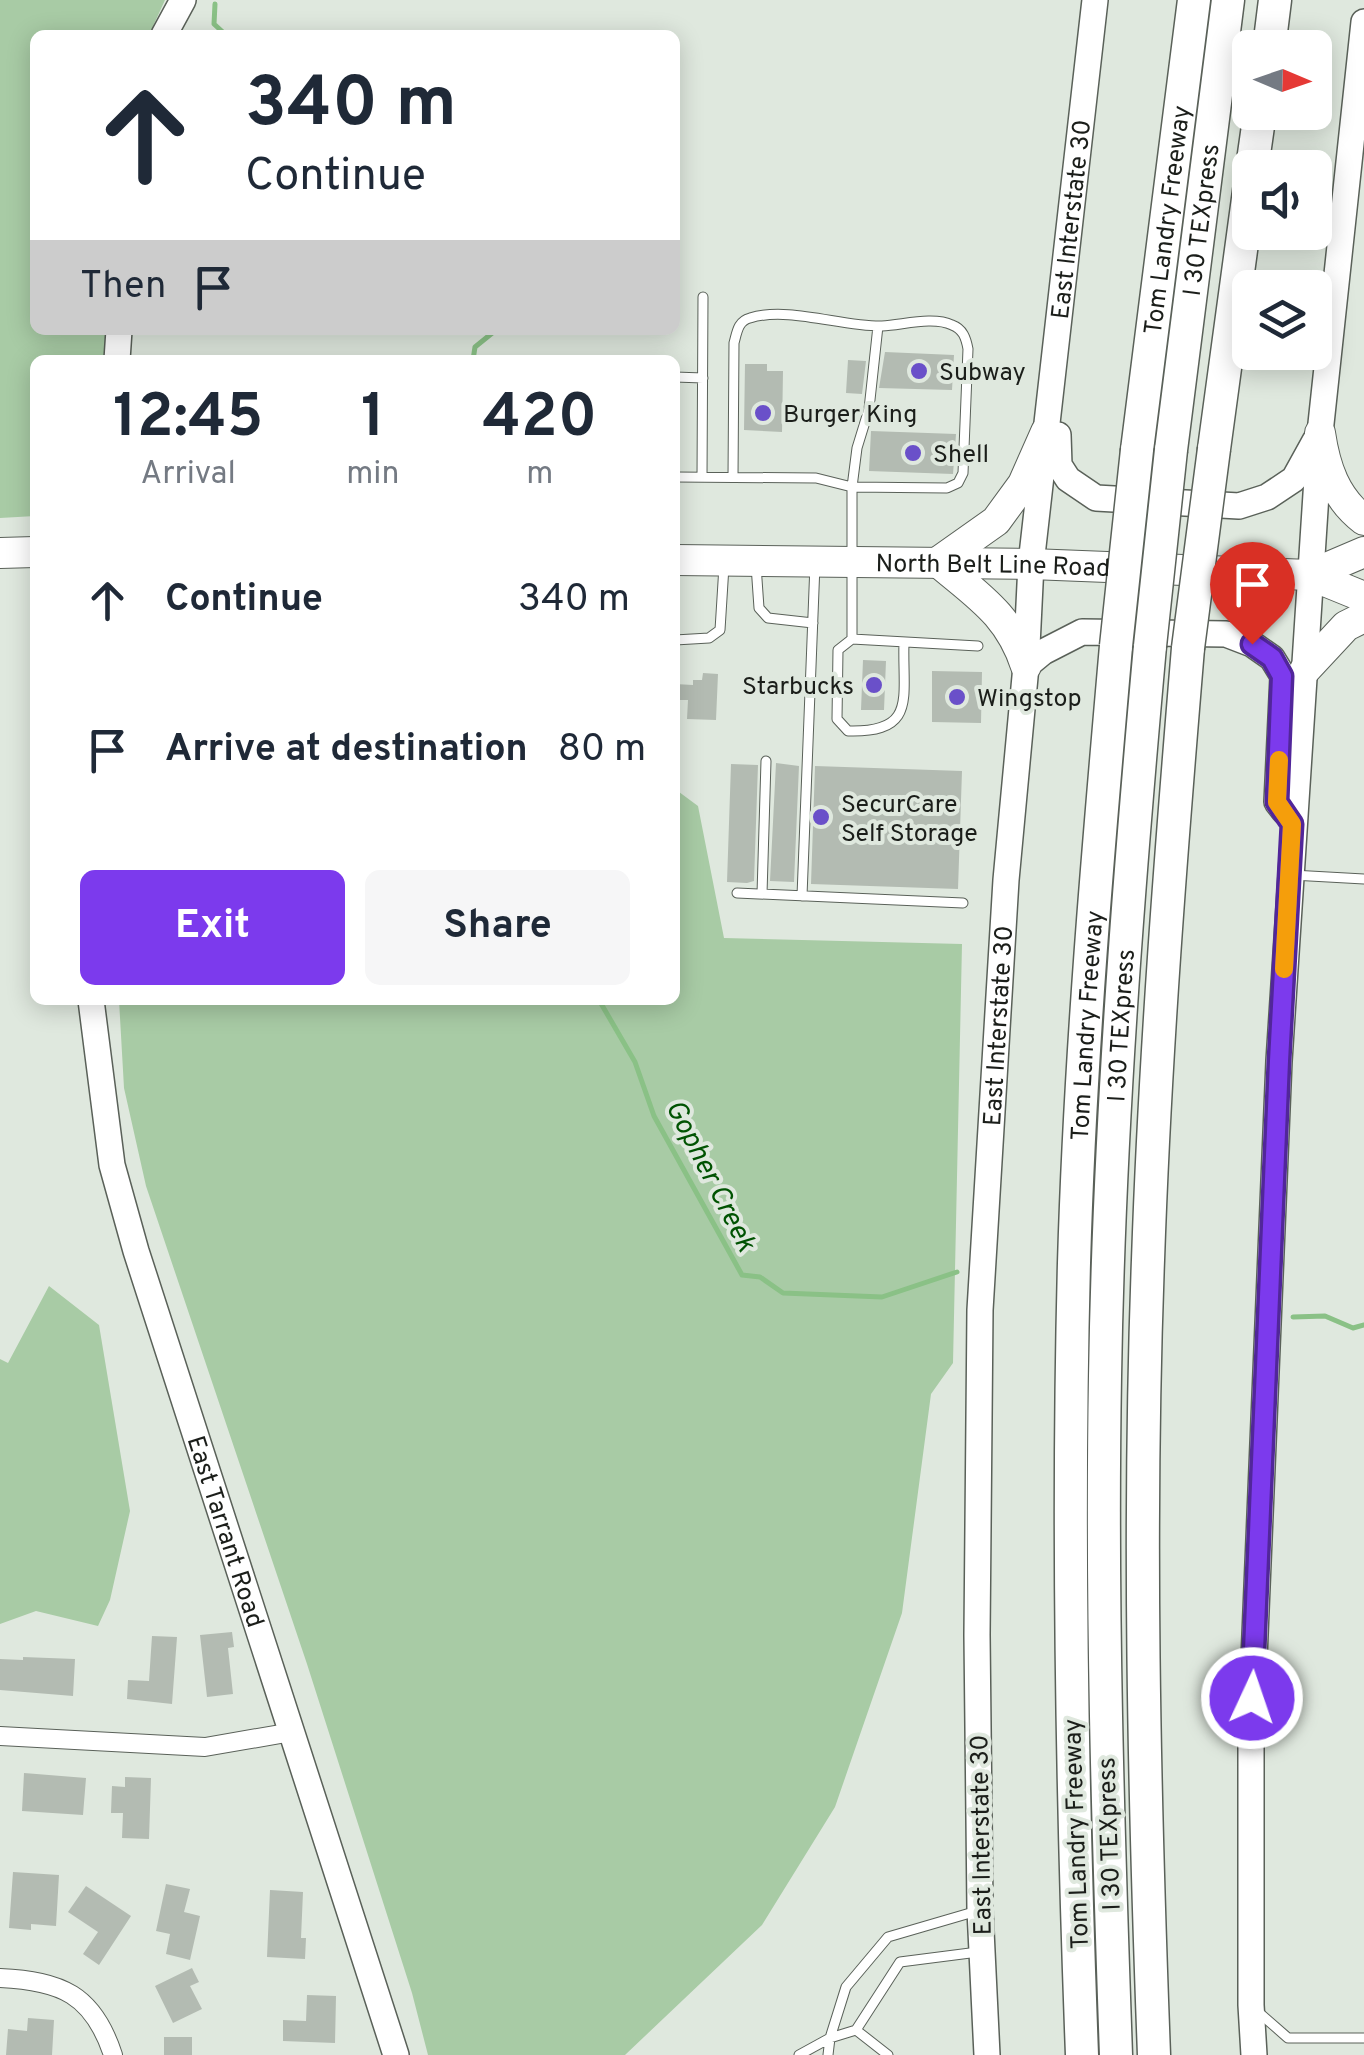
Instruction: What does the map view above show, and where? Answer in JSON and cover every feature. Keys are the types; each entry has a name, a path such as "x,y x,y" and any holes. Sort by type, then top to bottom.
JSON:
{"highway":[{"name":"Tom Landry Freeway","path":"1082,2055 1070,1640 1073,1312 1088,988 1116,646 1137,450 1194,0"},
{"name":"I 30 TEXpress","path":"1116,2055 1106,1791 1105,1374 1121,989 1170,450 1228,0"},
{"path":"1154,2055 1145,1781 1144,1393 1160,1003 1188,648 1241,250"}],"main road":[{"path":"167,30 182,0"},
{"name":"East Interstate 30","path":"987,2055 980,1910 980,1310 1006,880 1026,666 1031,564 1095,0"},
{"path":"1254,2055 1251,1730 1292,824 1320,432 1364,22"},
{"path":"1058,340 1063,370 1057,452 1060,466 1068,479 1096,498 1238,506 1267,497 1294,479 1320,432"},
{"path":"1046,432 1023,484 996,520 938,562 992,606 1017,638 1026,666 1043,652 1082,632 1226,634 1252,644 1272,658 1282,676 1277,802 1292,824"},
{"path":"1320,432 1325,464 1350,510 1364,520"},
{"path":"0,552 30,552"},
{"name":"North Belt Line Road","path":"1310,575 1364,552"},
{"name":"North Belt Line Road","path":"680,560 1031,564 1310,575 1364,597"},
{"path":"1305,670 1346,626 1364,617"},
{"name":"East Tarrant Road","path":"92,1005 112,1166 136,1251 396,2055"}],"street":[{"path":"0,1736 205,1747 292,1732"},
{"path":"0,1978 51,1982 85,2002 105,2029 113,2055"}],"lane":[{"path":"702,478 703,296"},
{"path":"680,477 702,478 733,478 816,478 852,486 948,488 958,483 963,473 968,350 965,335 954,325 939,322 878,326 778,316 748,318 739,325 734,342 733,478"},
{"path":"852,639 852,486 857,448 869,410 878,326"},
{"path":"680,377 702,378"},
{"path":"680,640 709,638 720,630 724,561"},
{"path":"756,561 759,608 768,618 813,623"},
{"path":"802,896 816,562"},
{"path":"904,642 902,712 894,724 878,732 848,730 837,719 838,650 852,639 978,646"},
{"path":"762,894 766,761"},
{"path":"1290,875 1364,879"},
{"path":"737,893 963,904"},
{"path":"828,2055 846,1987 888,1936 980,1910"},
{"path":"799,2055 830,2038 856,2030 900,1962 982,1951"},
{"path":"1251,2005 1288,2038 1364,2038"},
{"path":"856,2030 888,2055"}],"green space":[{"path":"0,0 165,0 151,30 30,30 30,335 106,335 104,355 30,355 30,516 0,518"},
{"path":"680,793 698,806 724,938 962,944 953,1363 931,1394 902,1613 835,1807 762,1925 625,2055 428,2055 412,1993 307,1664 146,1186 124,1088 119,1005 680,1005"},
{"path":"49,1286 99,1325 130,1511 110,1600 98,1626 36,1611 0,1624 0,1359 8,1363"}],"building":[{"name":"Subway","path":"885,352 954,355 952,390 879,388"},
{"path":"848,360 866,361 862,394 846,393"},
{"name":"Burger King","path":"745,364 767,364 767,371 783,371 782,432 744,430"},
{"name":"Shell","path":"871,431 956,434 953,474 869,471"},
{"name":"Starbucks","path":"863,660 886,661 884,710 861,710"},
{"name":"Wingstop","path":"932,671 982,672 981,723 932,722"},
{"path":"703,673 718,674 716,720 687,719 688,700 680,700 680,684 693,685 693,680 702,680"},
{"path":"776,763 799,766 794,882 770,881"},
{"path":"731,764 758,765 754,881 747,883 727,882"},
{"path":"815,766 962,771 958,889 811,884"},
{"path":"232,1632 234,1647 228,1648 233,1694 207,1697 200,1635"},
{"path":"152,1636 177,1637 172,1704 127,1699 128,1680 149,1681"},
{"path":"0,1659 75,1659 73,1696 0,1690"},
{"path":"24,1773 86,1778 83,1815 22,1811"},
{"path":"125,1777 151,1778 149,1839 122,1838 123,1813 111,1813 112,1786 125,1787"},
{"path":"13,1872 59,1875 56,1926 31,1924 31,1930 9,1928"},
{"path":"166,1884 190,1889 184,1912 200,1916 190,1960 166,1954 170,1934 156,1931"},
{"path":"86,1886 131,1916 99,1965 83,1954 98,1932 68,1912"},
{"path":"270,1890 303,1892 301,1938 306,1938 305,1959 267,1957"},
{"path":"192,1968 199,1982 190,1986 202,2009 173,2023 155,1986"},
{"path":"307,1995 336,1996 335,2043 283,2041 283,2020 306,2021"},
{"path":"28,2018 54,2020 52,2055 6,2055 8,2029 27,2031"},
{"path":"164,2037 192,2037 192,2055 164,2055"}],"waterway":[{"name":"Gopher Creek","path":"215,4 214,24 221,30"},
{"name":"Gopher Creek","path":"474,355 475,347 490,335"},
{"name":"Gopher Creek","path":"602,1005 635,1062 654,1116 742,1275 760,1277 783,1293 882,1297 957,1272"},
{"name":"Gopher Creek","path":"1293,1317 1325,1316 1353,1328 1364,1325"}],"slow traffic":[{"path":"1279,760 1277,802 1292,824 1284,969"}],"place":[{"name":"Subway","path":"919,371"},
{"name":"Burger King","path":"763,413"},
{"name":"Shell","path":"913,453"},
{"name":"Starbucks","path":"874,685"},
{"name":"Wingstop","path":"957,697"},
{"name":"SecurCare Self Storage","path":"821,817"}],"route":[{"path":"1252,644 1272,658 1282,676 1277,802 1292,824 1252,1698"}]}
